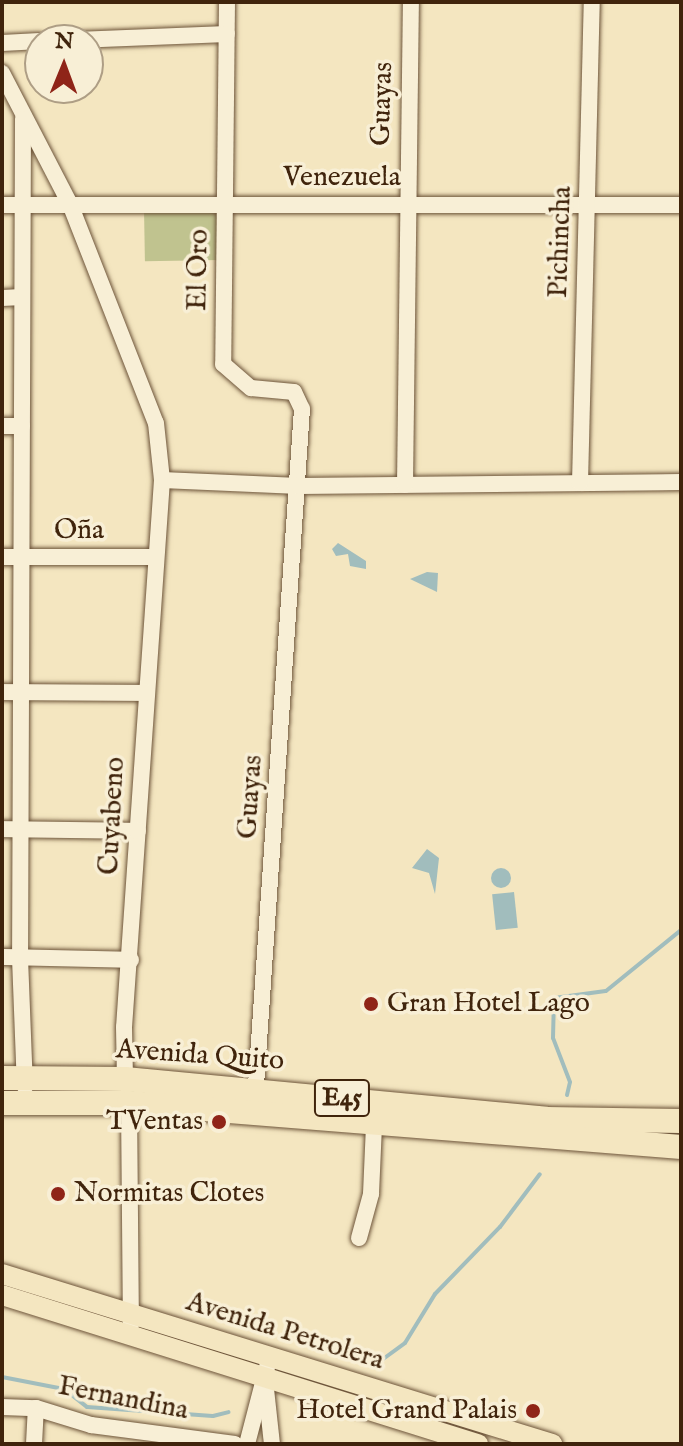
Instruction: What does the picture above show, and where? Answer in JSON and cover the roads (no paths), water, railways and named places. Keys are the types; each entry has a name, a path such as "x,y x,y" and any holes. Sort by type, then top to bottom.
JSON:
{"highway":[{"name":"Avenida Quito","path":"14,1090 125,1079 255,1100 374,1124 681,1147"},
{"name":"Avenida Quito","path":"14,1090 129,1103 255,1100 546,1119 681,1121"}],"main road":[{"name":"Avenida Petrolera","path":"2,1274 552,1444"},
{"name":"Avenida Petrolera","path":"2,1295 128,1339 478,1444"}],"street":[{"name":"El Oro","path":"227,2 223,364 251,388 294,392 302,409 299,486"},
{"name":"Guayas","path":"405,485 406,204 411,2"},
{"name":"Pichincha","path":"580,483 592,2"},
{"path":"104,39 227,34"},
{"path":"2,43 24,42"},
{"name":"Cuyabeno","path":"2,73 70,204 156,423 162,480 125,1079"},
{"path":"14,1090 20,958 20,205 24,115"},
{"name":"Venezuela","path":"2,205 681,205"},
{"path":"2,298 22,297"},
{"path":"2,426 22,426"},
{"path":"162,480 299,486 681,482"},
{"name":"Guayas","path":"255,1100 299,486"},
{"name":"Oña","path":"2,557 156,557"},
{"path":"2,692 147,693"},
{"path":"2,829 138,831"},
{"path":"2,957 131,960"},
{"path":"128,1339 133,1315 129,1103"},
{"path":"359,1238 371,1194 374,1124"},
{"path":"247,1444 270,1356"},
{"path":"265,1380 272,1444"},
{"name":"Fernandina","path":"2,1407 36,1408 91,1425 235,1444"},
{"path":"34,1444 36,1408"}],"water":[{"path":"338,543 366,561 366,569 350,566 348,554 336,556 332,549"},
{"path":"427,572 438,573 437,592 410,579"},
{"path":"427,849 439,858 435,894 429,873 412,868"},
{"path":"501,868 508,871 511,878 508,885 501,888 494,885 491,878 494,871"},
{"path":"514,892 518,928 496,930 492,894"}],"waterway":[{"path":"567,1095 570,1082 553,1038 554,998 606,991 681,930"},
{"path":"379,1362 405,1343 435,1294 500,1227 540,1174"},
{"path":"2,1377 64,1389 87,1407 213,1416 229,1412"}],"place":[{"name":"Gran Hotel Lago","path":"371,1004"},
{"name":"TVentas","path":"219,1122"},
{"name":"Normitas Clotes","path":"58,1194"},
{"name":"Hotel Grand Palais","path":"533,1411"}]}
